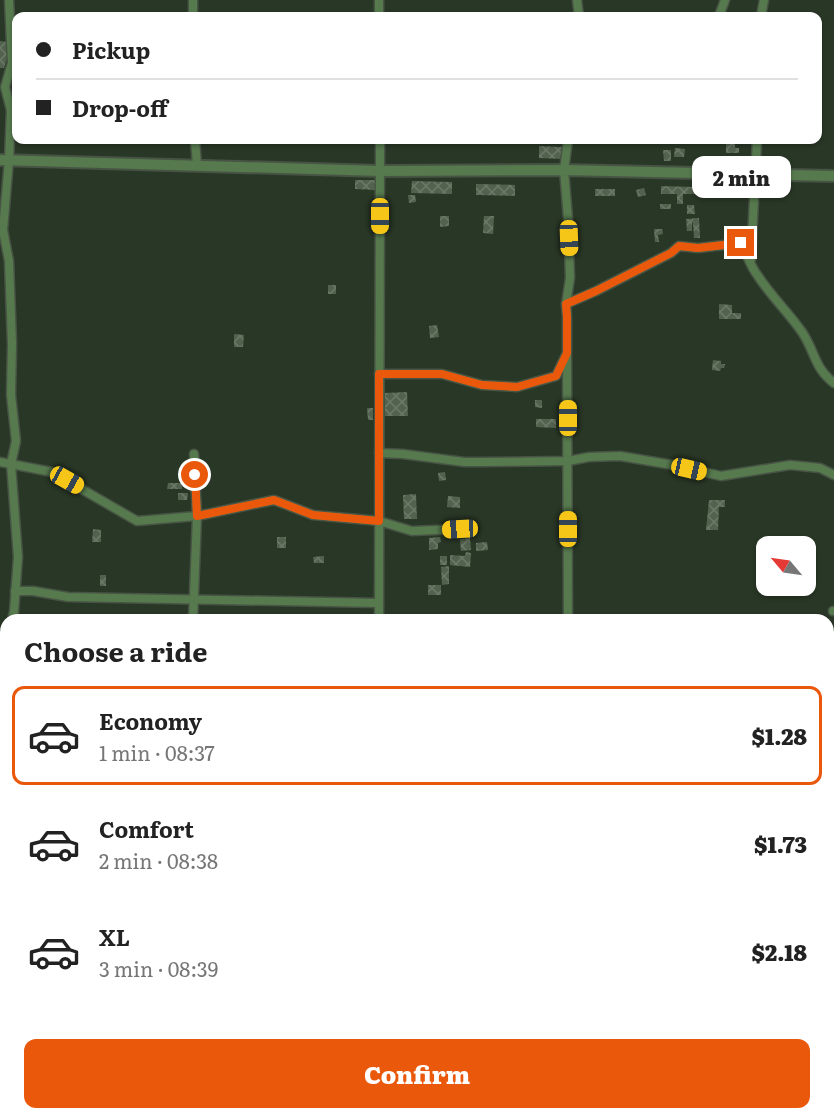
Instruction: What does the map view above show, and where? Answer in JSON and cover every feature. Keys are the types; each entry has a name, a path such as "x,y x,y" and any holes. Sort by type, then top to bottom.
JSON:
{"street":[{"path":"9,0 12,63 5,87 11,110 4,160 3,230 9,261 11,395 16,441 11,464 18,557 13,614"},
{"path":"195,144 197,165"},
{"path":"379,614 380,144"},
{"path":"567,144 564,170 570,278 566,304 568,614"},
{"path":"750,265 757,144"},
{"path":"4,160 380,171 564,170 834,176"},
{"path":"566,304 671,253 679,246 698,248 741,243 750,265 804,335 814,360 824,376 834,383"},
{"path":"379,374 442,374 482,385 517,387 556,376 567,353"},
{"path":"379,453 464,462 568,461 589,457 621,456 721,476 790,465 820,468 834,475"},
{"path":"193,614 197,516 194,454"},
{"path":"0,462 52,472 136,521 197,516 274,500 313,515 379,521 412,531 460,529"},
{"path":"15,591 33,591 68,597 379,603"}],"building":[{"path":"0,41 7,42 7,58 4,68 0,68"},
{"path":"726,144 735,144 735,148 739,148 739,153 726,153"},
{"path":"539,146 562,147 562,159 539,158"},
{"path":"675,148 685,149 684,157 674,157"},
{"path":"663,150 671,150 671,161 664,161"},
{"path":"355,180 376,180 375,190 355,189"},
{"path":"412,181 452,182 452,194 411,193"},
{"path":"476,184 515,185 515,196 476,195"},
{"path":"661,186 695,187 695,194 683,194 683,204 677,204 677,194 661,194"},
{"path":"644,188 646,195 638,197 636,190"},
{"path":"595,189 615,189 615,196 595,196"},
{"path":"408,195 415,195 416,202 409,203"},
{"path":"660,204 671,204 671,209 660,209"},
{"path":"687,205 694,205 695,214 687,214"},
{"path":"440,216 449,216 449,226 440,227"},
{"path":"484,216 494,216 493,234 483,233"},
{"path":"699,218 700,238 694,238 693,223 692,231 687,231 686,219"},
{"path":"654,229 662,229 663,234 658,235 659,242 655,242"},
{"path":"328,285 336,285 336,294 328,294"},
{"path":"719,304 732,305 732,313 741,313 741,319 719,319"},
{"path":"437,325 439,337 430,338 429,326"},
{"path":"234,334 244,335 243,347 234,347"},
{"path":"713,360 721,361 721,364 725,364 724,368 720,371 712,370"},
{"path":"407,392 408,416 385,416 385,393"},
{"path":"535,400 542,400 542,408 535,407"},
{"path":"367,408 373,408 373,420 368,420"},
{"path":"536,419 556,419 556,428 536,427"},
{"path":"445,472 446,480 439,481 438,473"},
{"path":"168,483 182,483 182,489 167,489"},
{"path":"178,493 188,493 187,500 178,500"},
{"path":"416,494 417,519 404,519 403,495"},
{"path":"448,496 460,497 460,508 447,507"},
{"path":"709,500 725,500 725,507 719,507 718,530 706,530"},
{"path":"93,529 101,530 101,542 92,542"},
{"path":"277,537 286,537 286,548 277,548"},
{"path":"440,537 441,542 438,543 438,549 429,550 429,538"},
{"path":"470,538 471,550 461,551 460,539"},
{"path":"487,542 488,550 476,551 476,543"},
{"path":"466,552 471,553 470,567 450,565 450,555 465,556"},
{"path":"324,556 324,563 314,563 313,557"},
{"path":"440,556 447,556 447,565 440,565"},
{"path":"449,566 449,584 442,585 441,567"},
{"path":"100,575 106,575 106,586 100,586"},
{"path":"428,585 441,585 441,595 428,595"}],"route":[{"path":"195,475 197,516 274,500 313,515 379,521 379,374 442,374 482,385 517,387 556,376 567,353 566,304 671,253 679,246 698,248 741,243"}]}
